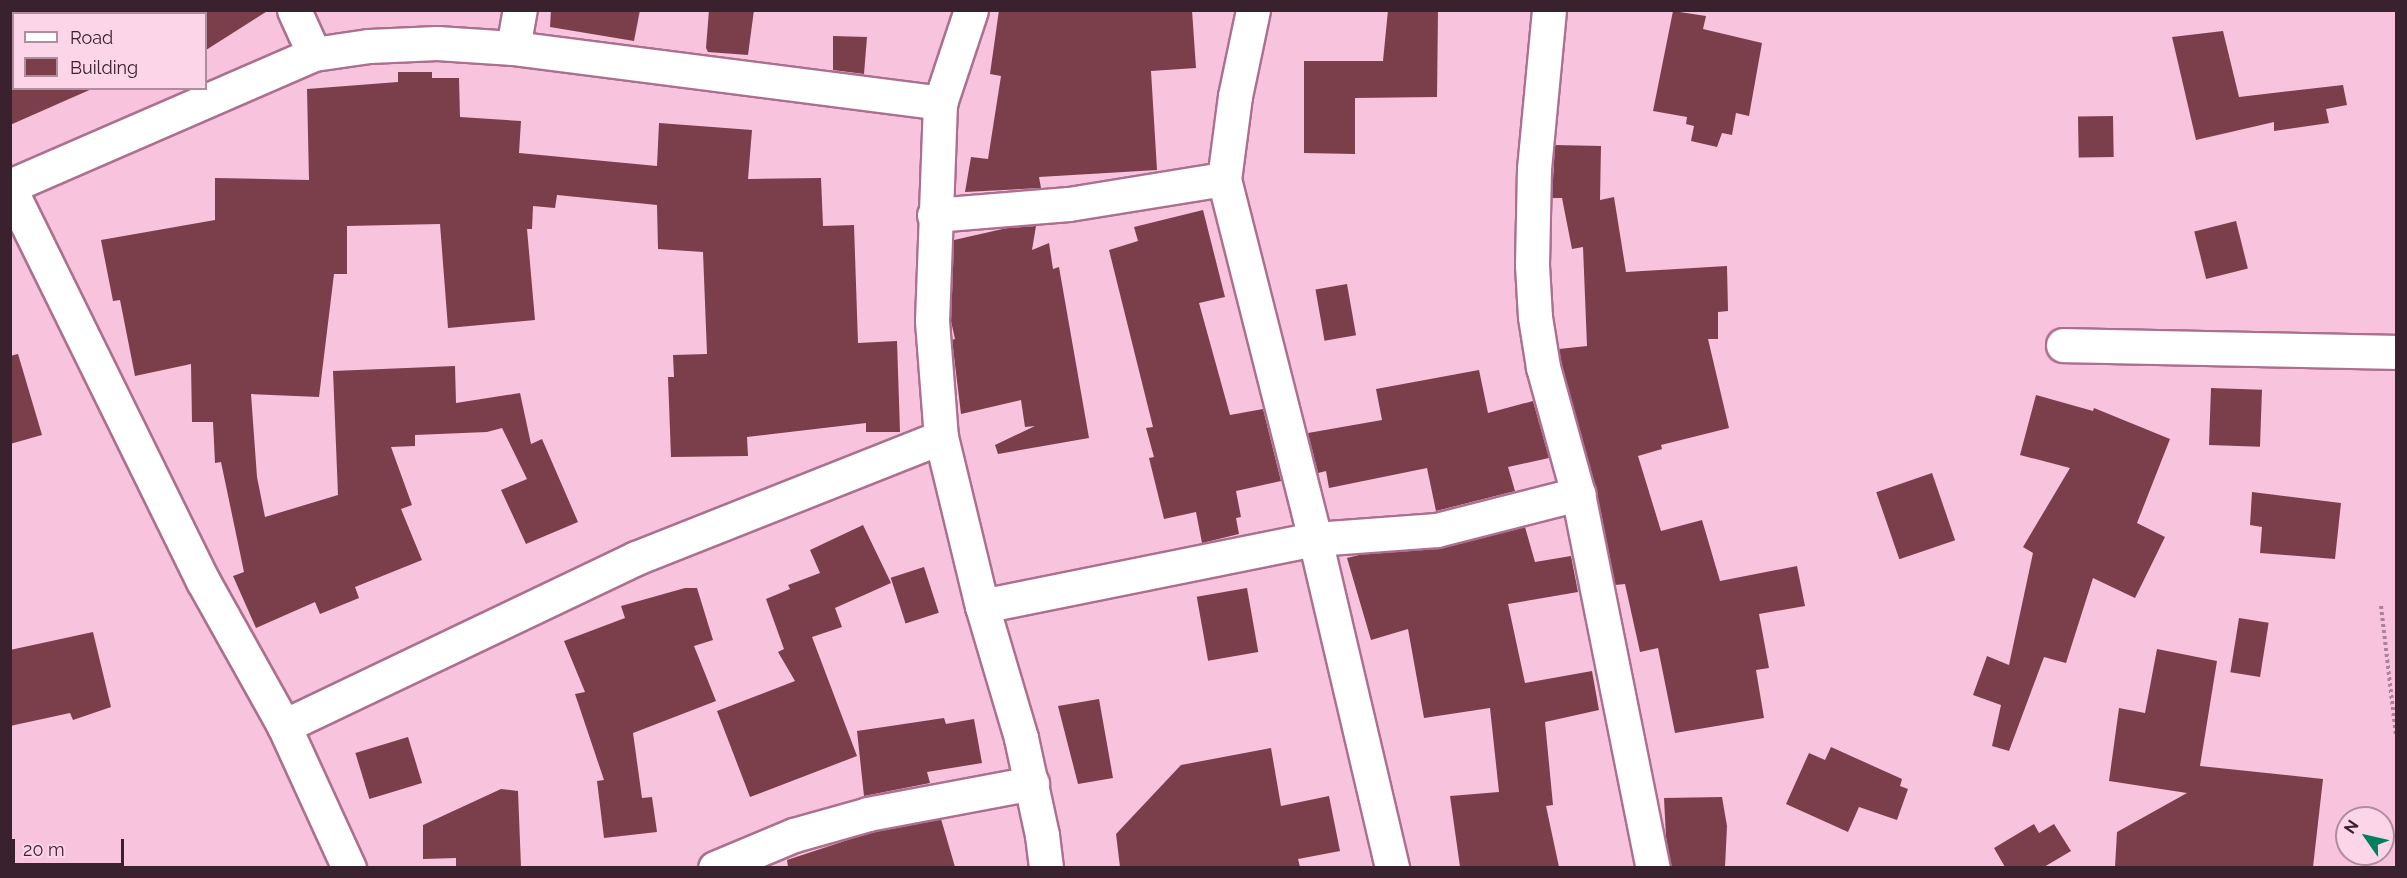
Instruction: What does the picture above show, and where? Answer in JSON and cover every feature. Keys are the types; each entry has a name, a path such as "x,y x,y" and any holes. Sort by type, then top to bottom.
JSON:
{"street":[{"path":"294,10 314,54"},
{"path":"513,48 520,10"},
{"path":"971,10 940,103 934,215 932,321 940,437 982,606 1032,783 1046,867"},
{"path":"1253,10 1235,96 1224,179 1315,539 1392,867"},
{"path":"1549,10 1534,169 1532,265 1535,316 1543,367 1578,494 1653,867"},
{"path":"349,867 284,726 203,581 10,188 314,54 369,46 437,43 513,48 940,103"},
{"path":"934,215 1069,204 1224,179"},
{"path":"2062,345 2397,352"},
{"path":"284,726 636,558 940,437"},
{"path":"982,606 1315,539 1437,530 1578,494"},
{"path":"715,867 794,835 868,814 1032,783"}],"path":[{"path":"2381,606 2397,736"}],"building":[{"path":"206,10 269,10 207,49"},
{"path":"551,10 640,10 634,41 550,27"},
{"path":"709,10 754,10 748,55 708,52 706,48"},
{"path":"999,10 1192,10 1196,68 1151,71 1157,170 1039,177 1041,188 965,192 971,157 988,159 1001,76 990,74"},
{"path":"1388,10 1438,10 1437,97 1355,98 1355,154 1304,153 1304,61 1383,61"},
{"path":"1673,11 1706,16 1703,29 1762,43 1749,116 1736,113 1732,135 1722,133 1717,147 1691,141 1694,126 1686,124 1687,117 1653,111"},
{"path":"2223,31 2239,97 2343,85 2347,105 2326,109 2329,123 2274,131 2274,122 2196,140 2172,37"},
{"path":"833,36 867,37 864,74 833,70"},
{"path":"398,72 432,72 432,78 459,78 460,117 521,121 519,153 657,166 659,123 752,130 748,179 821,178 823,226 854,225 858,343 897,341 900,432 866,432 866,423 747,437 748,456 671,457 668,377 674,377 673,355 707,354 703,252 658,249 657,205 557,195 555,208 533,206 532,229 527,229 535,320 448,328 440,224 347,226 347,274 334,274 319,397 251,394 257,477 265,517 338,495 333,371 455,366 456,403 520,393 531,444 542,439 578,522 526,544 501,490 527,479 502,428 487,432 415,435 415,446 391,447 412,505 401,509 422,560 355,587 359,598 320,614 315,602 256,628 233,576 244,572 221,462 215,463 213,422 192,422 191,364 135,376 120,300 113,301 101,240 215,220 215,178 309,180 307,89 398,82"},
{"path":"10,88 12,90 89,90 10,125"},
{"path":"2113,116 2114,157 2079,158 2078,117"},
{"path":"1555,145 1601,146 1600,200 1614,197 1626,272 1727,266 1728,311 1718,312 1718,339 1708,339 1729,428 1661,445 1662,449 1638,456 1661,531 1702,520 1720,581 1797,566 1805,606 1759,614 1769,668 1756,670 1764,718 1675,733 1658,648 1640,652 1625,584 1615,585 1596,489 1559,349 1587,346 1583,247 1572,249 1562,198 1552,198"},
{"path":"1203,210 1225,297 1199,303 1230,415 1263,409 1281,481 1236,491 1241,517 1236,518 1239,534 1202,543 1196,512 1164,519 1149,458 1154,457 1146,428 1153,427 1109,250 1138,241 1134,227"},
{"path":"2236,221 2248,269 2206,279 2194,231"},
{"path":"1036,226 1032,250 1049,243 1053,269 1059,267 1089,438 998,454 995,445 1035,426 1025,427 1021,400 961,414 952,340 955,339 951,321 954,240 1007,228"},
{"path":"1347,284 1356,335 1325,341 1315,290"},
{"path":"18,354 42,435 10,444 10,356"},
{"path":"1479,370 1488,413 1533,401 1549,458 1508,467 1515,491 1436,511 1427,468 1329,488 1326,471 1318,473 1308,433 1382,420 1376,389"},
{"path":"2211,388 2262,390 2260,447 2209,445"},
{"path":"2036,395 2093,411 2094,408 2170,439 2137,523 2165,537 2135,598 2093,578 2066,663 2044,657 2009,751 1992,746 2001,705 1973,695 1987,656 2009,665 2033,553 2023,547 2070,468 2020,455"},
{"path":"1932,473 1955,540 1899,559 1876,492"},
{"path":"2252,492 2341,503 2335,559 2260,553 2262,527 2250,525"},
{"path":"863,525 891,583 835,608 842,627 812,637 857,756 750,797 717,711 795,681 778,652 784,649 766,599 790,589 788,585 820,573 810,550"},
{"path":"1525,527 1535,562 1571,556 1578,592 1508,604 1525,683 1592,671 1599,710 1545,722 1553,805 1546,806 1559,867 1460,867 1450,796 1499,792 1490,708 1424,718 1408,629 1371,640 1347,558 1363,554 1441,548"},
{"path":"924,567 939,613 906,623 891,578"},
{"path":"685,588 697,588 713,640 694,646 716,701 633,733 642,798 652,797 657,832 604,838 597,781 604,780 575,694 585,692 564,641 625,618 621,606"},
{"path":"1247,588 1258,652 1208,661 1197,597"},
{"path":"2239,618 2269,623 2260,677 2230,672"},
{"path":"93,632 111,707 73,720 70,713 10,726 10,650"},
{"path":"2157,649 2217,661 2200,766 2323,779 2313,867 2115,867 2117,832 2187,793 2109,781 2119,708 2145,713"},
{"path":"1099,699 1113,778 1078,784 1058,706"},
{"path":"944,718 946,724 974,719 982,763 927,772 930,783 864,796 857,731"},
{"path":"408,737 422,783 369,799 355,753"},
{"path":"1831,747 1902,779 1900,786 1908,789 1897,820 1859,807 1848,832 1786,804 1809,753 1825,760"},
{"path":"1271,748 1281,806 1329,796 1340,851 1298,859 1300,867 1120,867 1116,834 1181,765"},
{"path":"501,789 518,791 521,867 456,867 456,858 423,859 423,825"},
{"path":"1722,797 1727,826 1725,867 1671,867 1666,837 1664,798"},
{"path":"941,819 955,867 788,867 787,860 869,833"},
{"path":"2034,824 2039,833 2054,824 2071,851 2044,867 2005,867 1994,848"}]}
